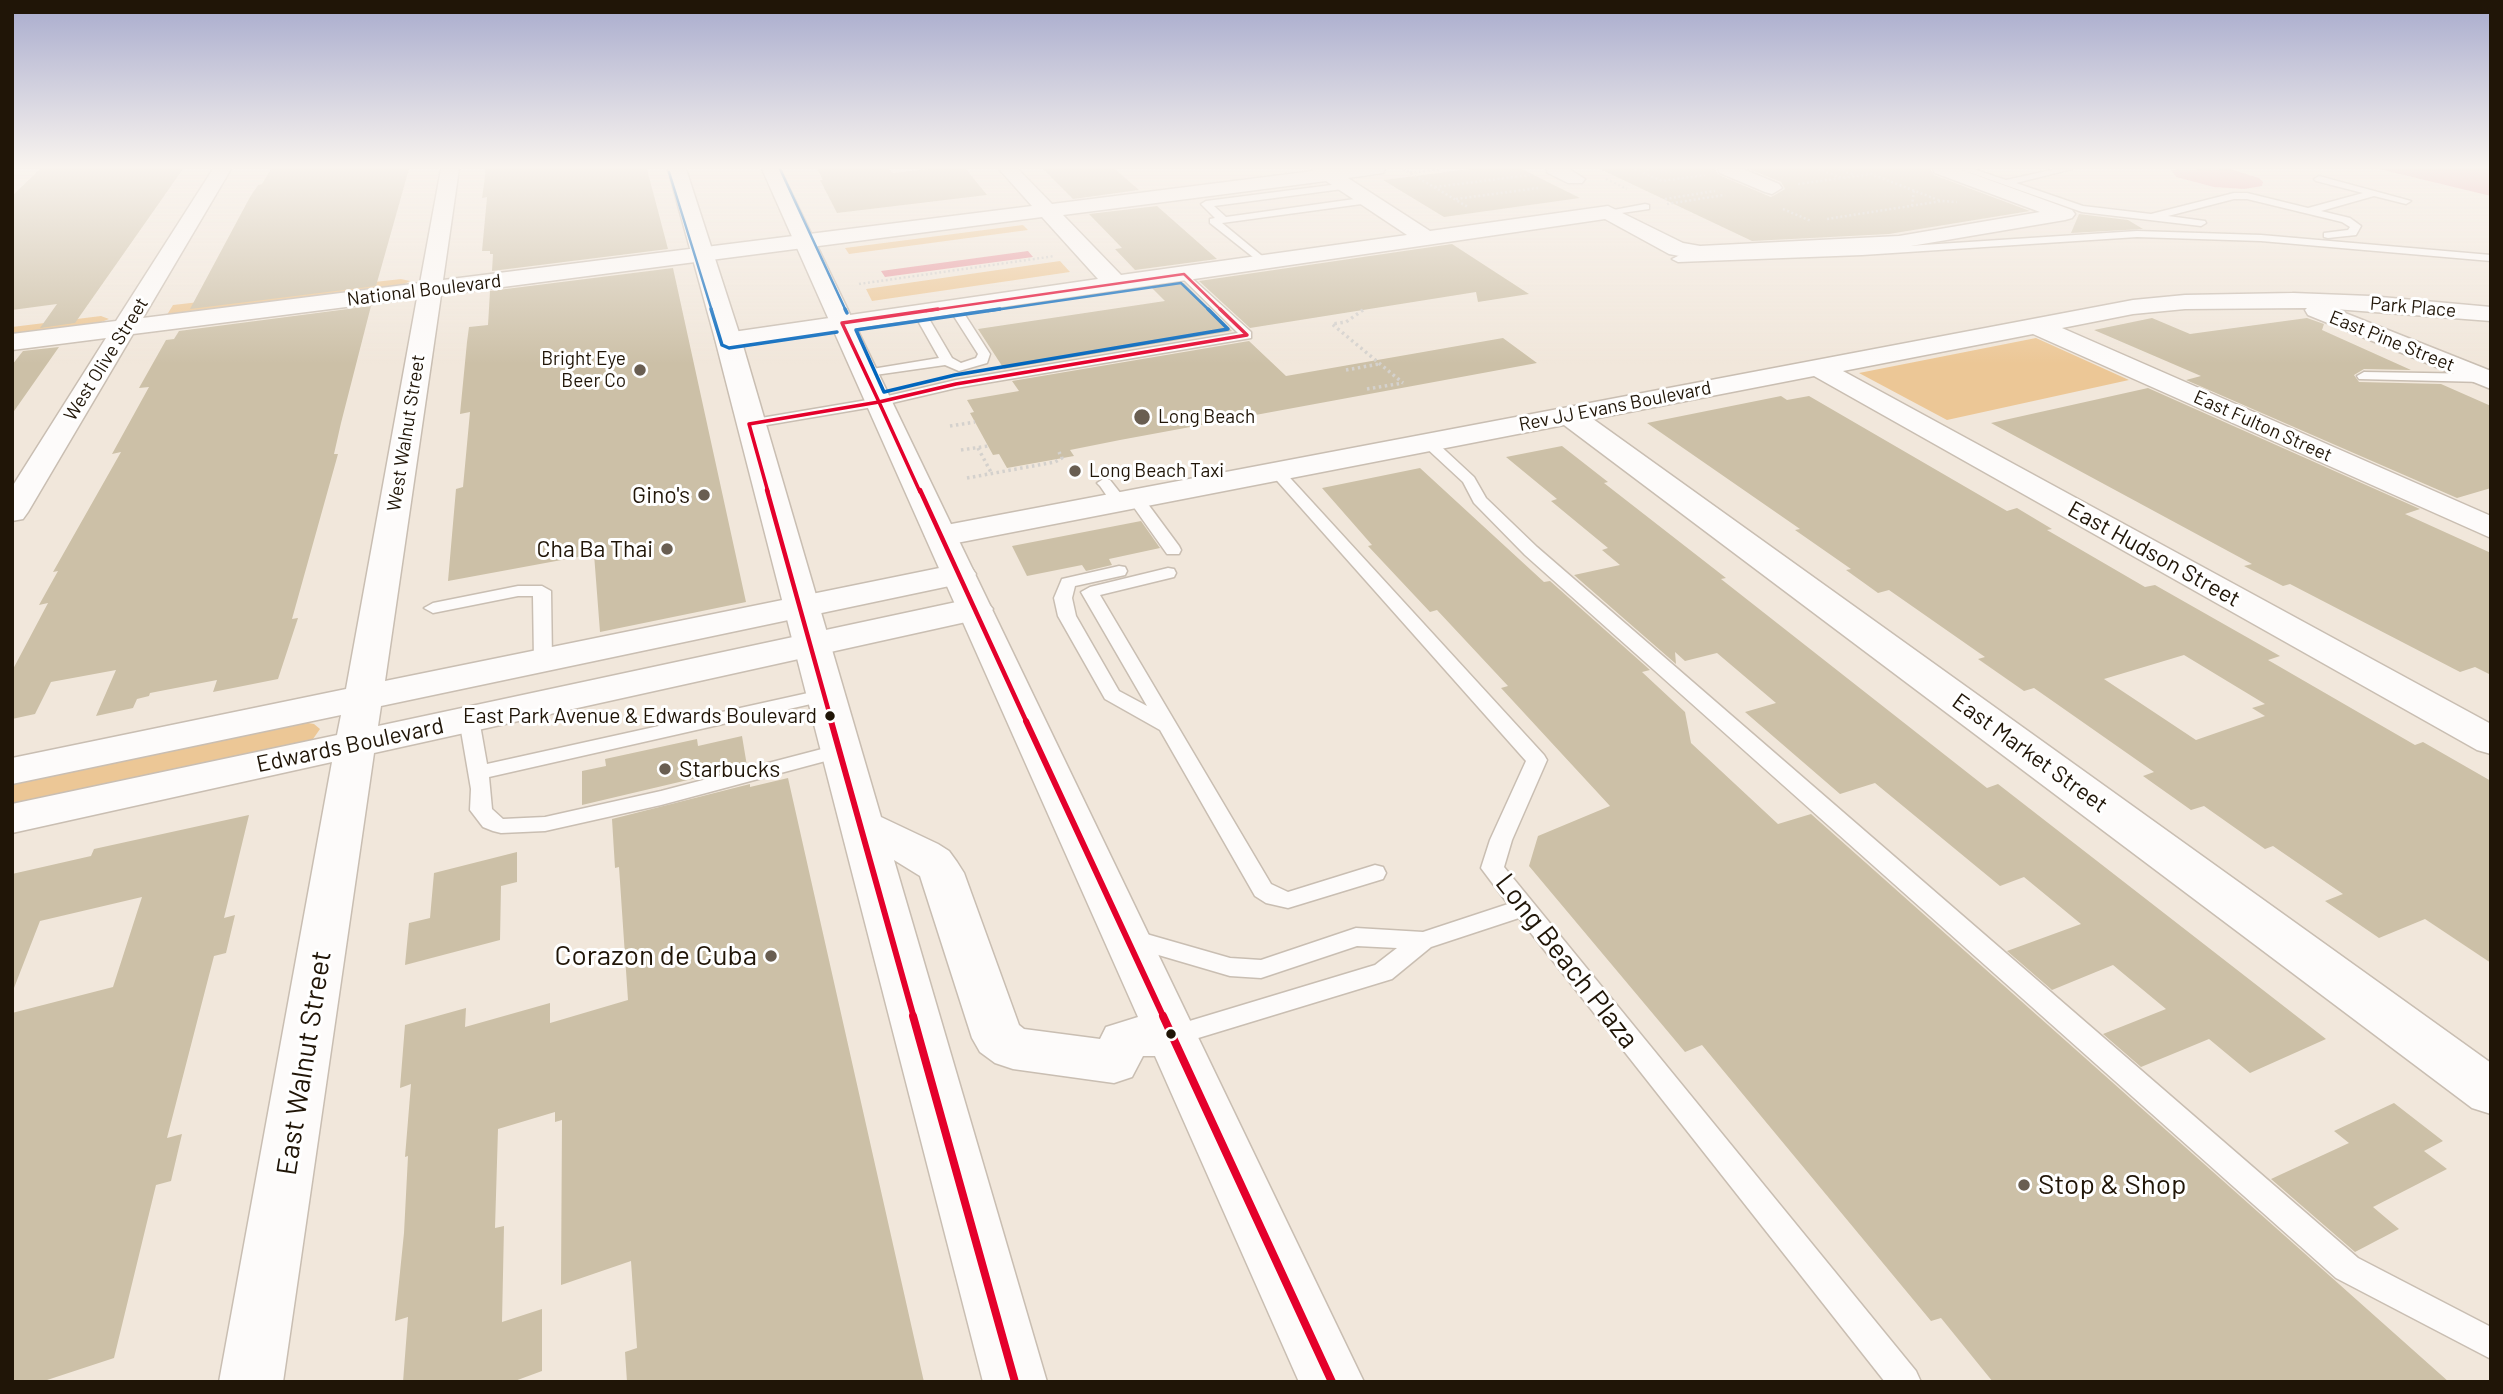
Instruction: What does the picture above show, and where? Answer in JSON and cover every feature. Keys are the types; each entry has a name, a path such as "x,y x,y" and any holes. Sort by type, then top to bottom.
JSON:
{"main road":[{"name":"West Olive Street","path":"12,512 182,234"},
{"name":"West Walnut Street","path":"360,721 438,234"},
{"path":"697,234 1015,1382"},
{"name":"National Boulevard","path":"12,324 131,318 802,234"},
{"path":"802,234 1332,1382"},
{"path":"1069,234 1115,284"},
{"path":"1420,234 1426,238"},
{"path":"727,339 1453,234"},
{"path":"1649,234 1677,249 1696,253 1899,242 1946,234"},
{"name":"Park Place","path":"2292,300 2371,303 2491,314"},
{"name":"Rev JJ Evans Boulevard","path":"941,536 1120,494 1276,471 2034,325 2161,304 2292,300"},
{"name":"East Pine Street","path":"2292,300 2488,380"},
{"name":"National Boulevard","path":"12,342 131,318"},
{"name":"East Fulton Street","path":"2034,325 2491,528"},
{"name":"East Hudson Street","path":"1817,367 2491,741"},
{"name":"East Market Street","path":"1569,415 2491,1092"},
{"name":"Edwards Boulevard","path":"12,771 360,721 469,719 806,626 967,592"},
{"name":"Edwards Boulevard","path":"12,819 360,721 543,661 806,626"},
{"name":"East Walnut Street","path":"251,1382 360,721"},
{"path":"862,826 922,855 933,862 941,873 990,1022 998,1038 1013,1048 1114,1062 1124,1042 1146,1035 1172,1037"}],"lane":[{"path":"1229,234 1262,262"},
{"path":"1678,259 1862,252 2136,234"},
{"path":"2139,234 2261,238 2491,258"},
{"path":"2393,237 2458,247"},
{"path":"749,424 879,402 956,384 1247,335 1184,274"},
{"path":"919,312 947,361 959,367 971,365 982,360 984,354 954,307"},
{"path":"866,374 947,361"},
{"path":"2364,376 2488,380"},
{"path":"1428,442 1469,480 1480,500 1531,551 2347,1268 2491,1344"},
{"name":"Long Beach Plaza","path":"1276,471 1537,760 1492,868 1905,1382"},
{"path":"1120,494 1173,550"},
{"path":"1111,563 1117,562 1151,573"},
{"path":"1085,569 1076,571 1065,590 1067,616 1112,695 1167,725"},
{"path":"1065,590 1151,573"},
{"path":"1065,590 1090,592 1151,573"},
{"path":"433,608 518,592 542,591 543,661"},
{"path":"1090,592 1263,890 1274,897 1288,900 1375,873"},
{"path":"478,774 826,695"},
{"path":"469,719 481,789 481,810 491,822 501,826 545,824 660,798 841,750"},
{"path":"1172,1037 1383,972 1423,941 1522,908"},
{"path":"1127,938 1230,967 1261,969 1356,937 1423,941"}],"path":[{"path":"859,284 1063,255"},
{"path":"1363,310 1346,322 1332,324 1402,383 1367,389"},
{"path":"1346,370 1380,364"},
{"path":"950,426 975,422"},
{"path":"961,450 988,446"},
{"path":"978,448 992,474"},
{"path":"967,478 1055,462 1062,458 1059,452"}],"shaded area":[{"path":"953,234 998,234 849,254 845,248"},
{"path":"1028,251 1033,257 885,277 881,271"},
{"path":"1060,261 1070,272 872,301 866,289"},
{"path":"401,279 410,281 399,287 165,318 173,305"},
{"path":"101,316 109,319 94,325 12,335 12,327"},
{"path":"2036,338 2129,380 1947,420 1859,373"},
{"path":"303,722 314,724 320,729 313,739 301,744 12,806 12,783"}],"building":[{"path":"12,234 137,234 75,323 40,328 57,304 12,310"},
{"path":"230,234 391,234 376,286 190,309"},
{"path":"484,234 664,234 668,249 492,271 493,254 490,254 490,251 482,251"},
{"path":"1108,234 1189,234 1217,259 1135,270 1115,249 1122,248"},
{"path":"1737,234 1888,234 1752,241"},
{"path":"1452,244 1529,294 1478,302 1476,292 1250,328 1199,281"},
{"path":"673,268 746,602 600,632 594,554 448,581 456,489 463,487 470,412 460,414 469,327 488,325 490,291"},
{"path":"1184,283 1232,331 1004,369 978,329 1165,301 1152,288"},
{"path":"371,306 334,454 338,454 292,619 298,618 278,679 213,692 217,680 150,693 149,696 137,699 133,708 96,716 116,670 51,682 35,714 12,719 12,671 48,603 39,605 58,571 53,572 121,452 112,454 149,387 139,388 166,340 174,339 179,331"},
{"path":"2152,318 2190,334 2307,318 2324,324 2322,330 2411,370 2364,369 2354,375 2359,382 2441,384 2491,406 2491,488 2457,498 2186,380 2201,376 2094,330"},
{"path":"1503,338 1537,363 1120,440 1070,450 1074,456 1007,468 999,454 993,455 970,413 974,412 967,400 1019,391 1012,381 1249,341 1286,376"},
{"path":"59,347 12,414 12,365 23,351"},
{"path":"2148,388 2420,509 2405,514 2491,553 2491,675 2475,667 2460,672 2290,584 2283,586 2244,566 2252,564 1991,423"},
{"path":"1781,396 1787,400 1809,396 2007,511 2017,508 2052,529 2047,530 2145,587 2155,585 2280,656 2268,660 2415,745 2423,742 2491,781 2491,963 2425,919 2379,938 2325,901 2343,894 2273,846 2265,849 2204,806 2191,810 2143,776 2154,772 2034,688 2024,691 1978,659 1985,657 1889,590 1878,593 1846,570 1851,569 1795,530 1800,529 1647,423","holes":["2184,655 2265,704 2252,708 2265,716 2196,740 2104,679"]},
{"path":"1562,446 1608,482 1604,483 1726,578 1721,579 1987,788 1998,784 2326,1039 2250,1073 2209,1039 2141,1067 2103,1034 2166,1009 2113,965 2052,990 2007,951 2081,924 2024,877 2000,886 1875,783 1840,794 1745,712 1776,703 1717,653 1685,661 1675,652 1676,664 1574,575 1620,565 1602,550 1608,548 1551,501 1557,499 1506,457"},
{"name":"Stop & Shop","path":"1420,468 1544,582 1550,581 1650,670 1642,672 1685,712 1691,743 1778,824 1811,814 2449,1382 1993,1382 1941,1318 1931,1321 1702,1045 1685,1052 1529,866 1538,836 1610,806 1501,688 1508,686 1437,610 1430,612 1368,546 1372,545 1322,488"},
{"path":"1141,521 1160,548 1109,559 1112,565 1086,571 1082,565 1027,576 1012,546"},
{"name":"Starbucks","path":"742,736 747,766 582,805 582,771 606,766 605,759 697,739 698,746"},
{"path":"788,778 924,1382 627,1382 625,1352 637,1348 631,1261 561,1285 562,1120 555,1122 555,1112 498,1129 495,1228 504,1226 502,1322 542,1309 542,1371 512,1382 403,1382 408,1317 395,1321 404,1233 408,1156 405,1157 411,1084 400,1088 405,1025 466,1008 465,1027 550,1003 550,1023 628,1000 619,867 615,868 612,819 750,784 750,787"},
{"path":"249,815 224,918 235,915 226,953 214,956 167,1138 182,1134 171,1181 156,1185 114,1358 41,1382 12,1382 12,1013 113,987 142,897 40,921 12,988 12,874 91,856 94,849"},
{"path":"517,852 517,882 501,886 500,940 405,965 409,923 430,918 434,873"},
{"path":"2394,1103 2443,1141 2424,1151 2447,1169 2373,1207 2399,1229 2355,1252 2271,1179 2349,1143 2334,1131"}],"transit line":[{"path":"688,234 722,345 729,348 837,332"},
{"path":"810,234 847,313"},
{"path":"1184,274 1247,335 956,384 879,402 842,323 1184,274"},
{"path":"1181,283 1228,329 955,375 884,392 856,330 1181,283"},
{"path":"879,402 1332,1382"},
{"path":"879,402 749,424 1015,1382"}],"place":[{"name":"Bright Eye Beer Co","path":"640,370"},
{"name":"Long Beach","path":"1142,417"},
{"name":"Long Beach Taxi","path":"1075,471"},
{"name":"Gino's","path":"704,495"},
{"name":"Cha Ba Thai","path":"667,549"},
{"name":"East Park Avenue & Edwards Boulevard","path":"830,716"},
{"name":"Starbucks","path":"665,769"},
{"name":"Corazon de Cuba","path":"771,956"},
{"name":"Stop & Shop","path":"2024,1185"}]}
